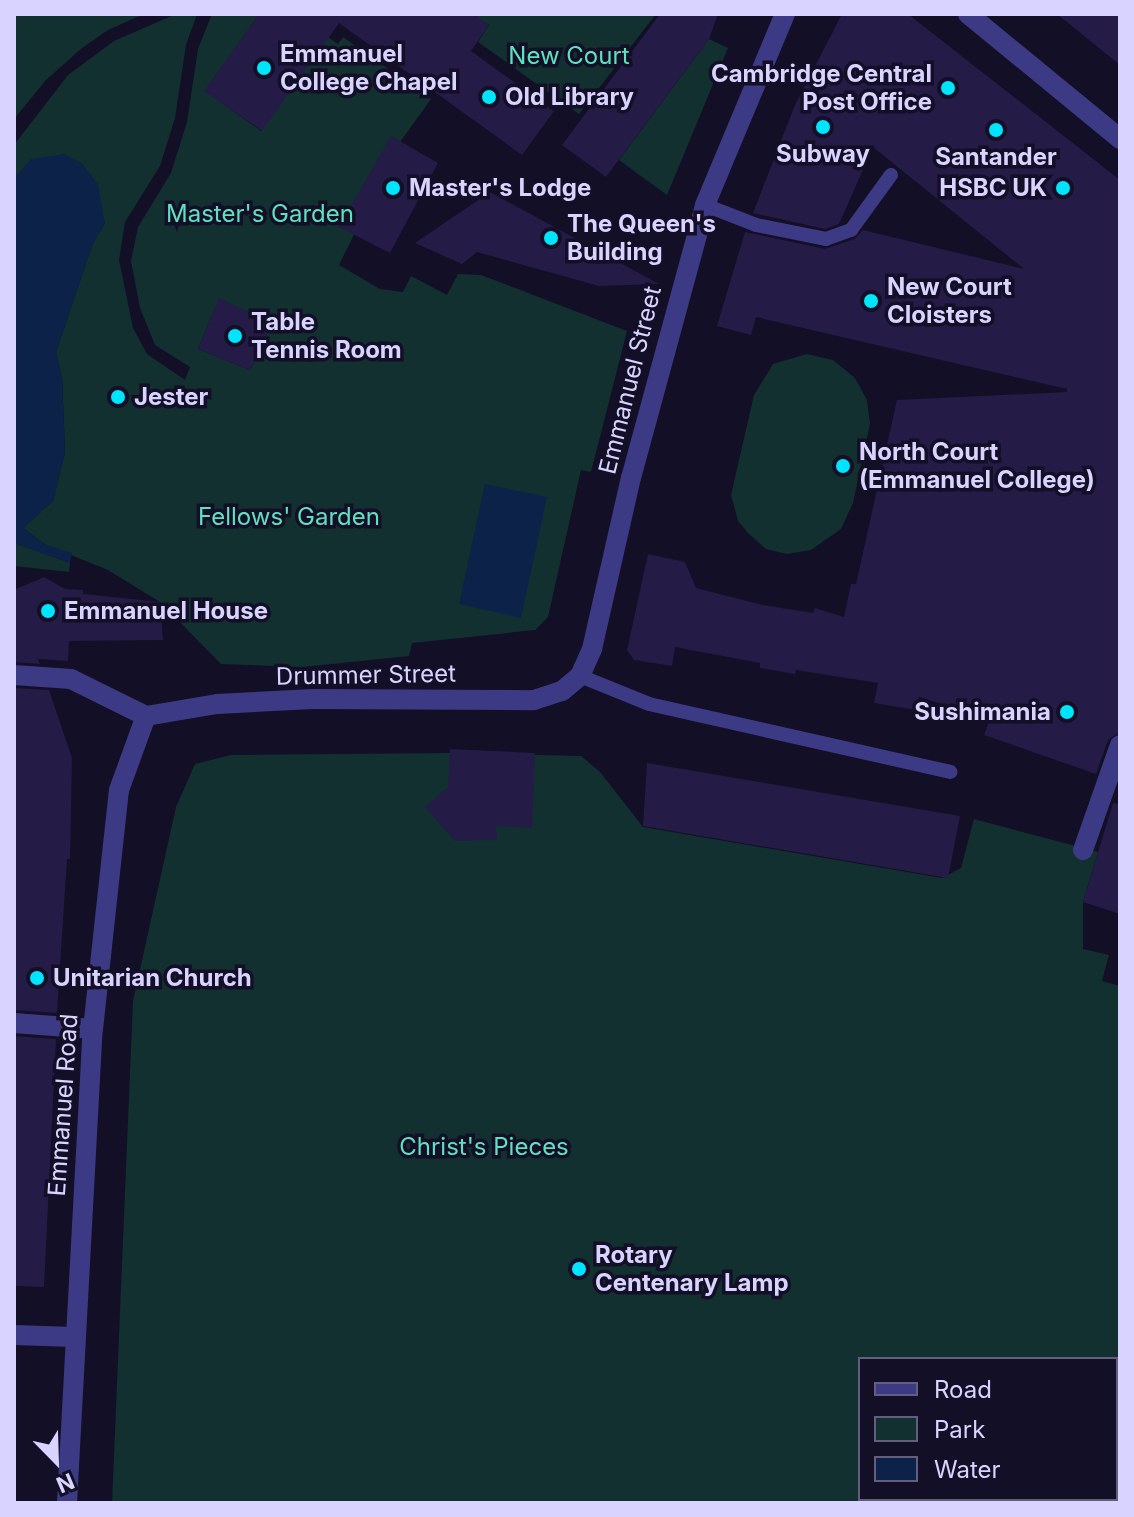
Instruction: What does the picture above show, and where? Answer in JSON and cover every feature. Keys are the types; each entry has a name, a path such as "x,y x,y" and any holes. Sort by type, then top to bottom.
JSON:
{"street":[{"name":"Emmanuel Street","path":"580,676 592,649 635,463 705,205 785,14"},
{"path":"968,14 1120,139"},
{"path":"14,675 71,679 146,716"},
{"name":"Drummer Street","path":"146,716 217,704 313,699 534,700 562,691 580,676"},
{"name":"Emmanuel Road","path":"67,1503 93,1029 119,790 146,716"},
{"path":"1083,850 1120,745"},
{"path":"14,1023 93,1029"},
{"path":"14,1335 74,1337"}],"lane":[{"path":"705,205 756,225 826,239 851,230 891,175"},
{"path":"580,676 649,704 950,772"}],"green space":[{"path":"14,14 144,14 108,30 82,48 46,80 14,119"},
{"path":"176,14 197,14 186,45 175,118 160,166 125,222 119,260 133,328 147,354 185,380 190,367 155,345 140,308 131,261 138,227 171,173 187,122 198,49 212,14 259,14 205,91 261,131 328,37 338,44 343,37 431,99 400,142 339,265 380,289 403,292 411,276 447,295 458,274 481,275 627,331 591,472 581,470 548,617 535,630 412,643 409,656 303,667 221,664 160,602 108,570 46,545 23,528 53,501 65,452 62,378 56,352 93,243 105,223 14,178 14,145 68,75 114,41","holes":["215,308 272,323 250,370 198,349"]},
{"name":"New Court","path":"478,14 656,14 579,114 478,42 489,25 476,17"},
{"path":"709,39 728,48 667,195 619,160"},
{"path":"807,354 833,360 855,378 867,400 870,424 853,503 841,529 811,550 787,554 766,549 748,533 738,521 731,495 754,395 773,364"},
{"path":"14,543 70,563 69,572 14,566"},
{"name":"Christ's Pieces","path":"450,753 581,756 600,772 643,827 942,878 961,868 974,819 1098,852 1083,902 1083,949 1109,955 1102,981 1120,986 1120,1503 112,1503 133,1001 176,807 195,764 231,755"}],"water":[{"path":"64,154 82,163 98,185 105,223 93,243 56,352 62,378 65,452 53,501 23,528 46,545 72,553 70,563 14,543 14,178 31,159"},
{"path":"485,484 547,497 521,618 459,604"}],"building":[{"path":"259,14 472,14 489,25 471,51 554,111 522,155 339,23 262,131 204,91"},
{"name":"New Court","path":"660,14 718,14 709,39 606,177 562,145"},
{"path":"842,14 908,14 1120,180 1120,732 1108,740 1096,774 984,735 990,719 919,697 916,710 874,703 878,683 796,670 795,674 760,668 760,663 675,647 672,666 634,660 627,650 648,554 685,562 696,588 763,605 813,613 815,608 844,617 851,584 856,584 897,400 1067,392 1067,389 756,317 751,335 717,326 745,232 825,249 854,239 863,230 1024,269 873,147 839,224 825,229 753,213 795,105"},
{"path":"1057,14 1120,14 1120,65"},
{"name":"Master's Lodge","path":"391,136 438,163 390,253 339,227"},
{"name":"The Queen's Building","path":"490,192 659,284 599,286 477,252 462,264 415,243"},
{"name":"Table Tennis Room","path":"219,298 272,323 250,370 198,349"},
{"path":"44,577 65,589 83,590 83,594 160,602 163,640 69,641 68,661 38,659 40,664 14,662 14,590"},
{"path":"14,688 49,690 72,758 70,859 67,859 57,1013 14,1010"},
{"path":"450,749 535,753 532,828 496,826 497,840 455,841 425,807 448,787"},
{"path":"647,763 960,816 948,878 643,826"},
{"path":"1113,803 1120,804 1120,914 1083,902"},
{"path":"14,1036 56,1039 44,1287 14,1286"}],"place":[{"name":"Emmanuel College Chapel","path":"264,68"},
{"name":"Cambridge Central Post Office","path":"948,88"},
{"name":"Old Library","path":"489,97"},
{"name":"Subway","path":"823,127"},
{"name":"Santander","path":"996,130"},
{"name":"Master's Lodge","path":"393,188"},
{"name":"HSBC UK","path":"1063,188"},
{"name":"The Queen's Building","path":"551,238"},
{"name":"New Court Cloisters","path":"871,301"},
{"name":"Table Tennis Room","path":"235,336"},
{"name":"Jester","path":"118,397"},
{"name":"North Court (Emmanuel College)","path":"843,466"},
{"name":"Emmanuel House","path":"48,611"},
{"name":"Sushimania","path":"1067,712"},
{"name":"Unitarian Church","path":"37,978"},
{"name":"Rotary Centenary Lamp","path":"579,1269"}],"park label":[{"name":"Master's Garden","path":"260,214"},
{"name":"Fellows' Garden","path":"289,517"}]}
